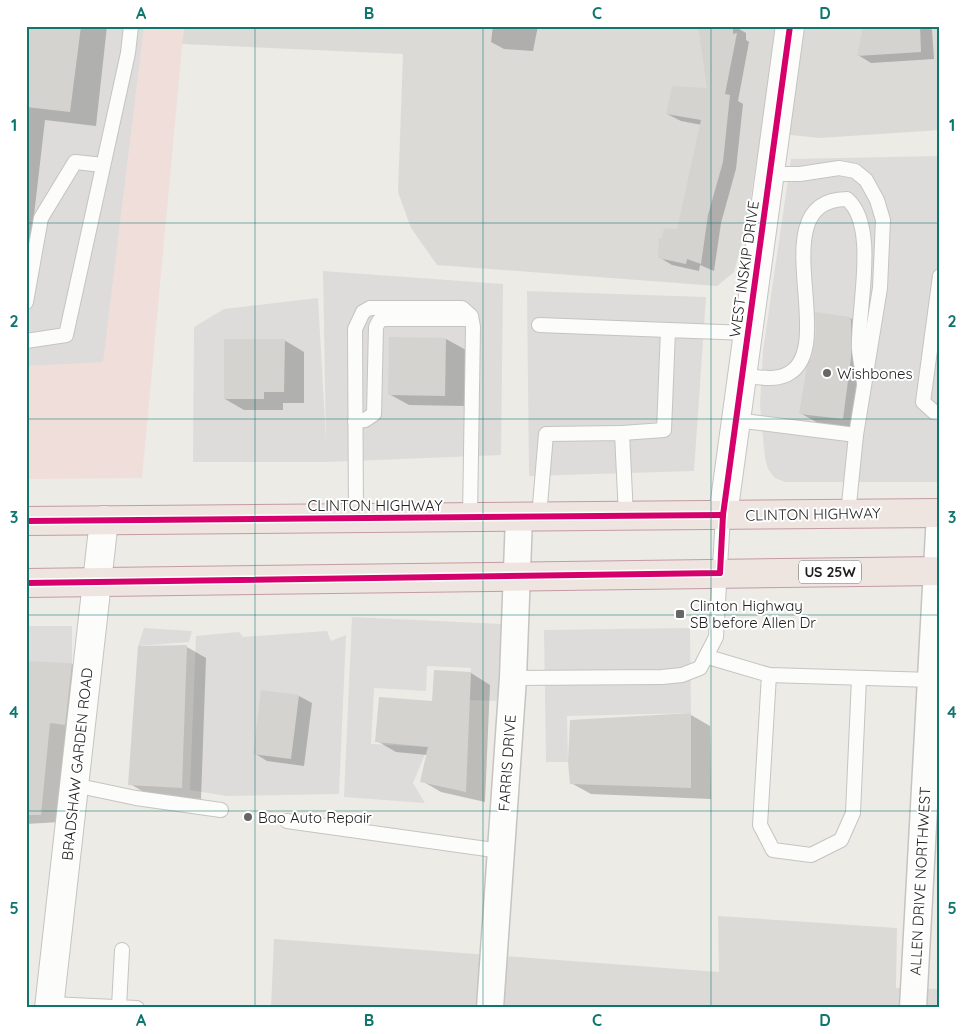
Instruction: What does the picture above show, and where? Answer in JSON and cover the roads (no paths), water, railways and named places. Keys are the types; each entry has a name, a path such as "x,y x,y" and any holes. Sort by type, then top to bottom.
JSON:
{"highway":[{"name":"CLINTON HIGHWAY","path":"26,521 940,513"},
{"name":"US 25W","path":"26,583 939,571"}],"street":[{"name":"WEST INSKIP DRIVE","path":"723,515 790,26"},
{"name":"ALLEN DRIVE NORTHWEST","path":"913,1008 939,571 940,513"},
{"name":"FARRIS DRIVE","path":"490,1008 513,678 517,576 529,517"},
{"name":"BRADSHAW GARDEN ROAD","path":"50,1006 104,520"}],"lane":[{"path":"26,341 66,335 128,53 131,26"},
{"path":"26,302 41,218 74,162 103,165"},
{"path":"770,174 800,174 839,168 855,171 866,180 877,200 882,220 880,288 856,435 848,514"},
{"path":"742,376 781,377 797,367 803,358 806,320 803,272 806,234 810,220 816,210 835,199 847,199 854,204 859,216 864,248 865,276 859,349 864,384"},
{"path":"940,276 923,402 934,412 940,413"},
{"path":"356,518 355,329 363,312 370,308 462,308 467,311 471,319 470,517"},
{"path":"355,421 371,418 374,414 376,327 379,321 384,319 471,319"},
{"path":"539,325 748,333"},
{"path":"529,517 546,434 622,433 664,430 668,330"},
{"path":"736,420 856,435"},
{"path":"622,433 626,516"},
{"path":"513,678 682,675 700,668 708,657 716,637 723,515"},
{"path":"708,657 769,675 932,680"},
{"path":"769,675 760,825 773,850 811,855 841,840 853,813 858,678"},
{"path":"74,785 136,798 221,810"},
{"path":"287,822 501,852"},
{"path":"119,1007 122,950"},
{"path":"50,1006 137,1008"}],"place":[{"name":"Wishbones","path":"827,373"},
{"name":"Clinton Highway SB before Allen Dr","path":"680,614"},
{"name":"Bao Auto Repair","path":"248,817"}]}
